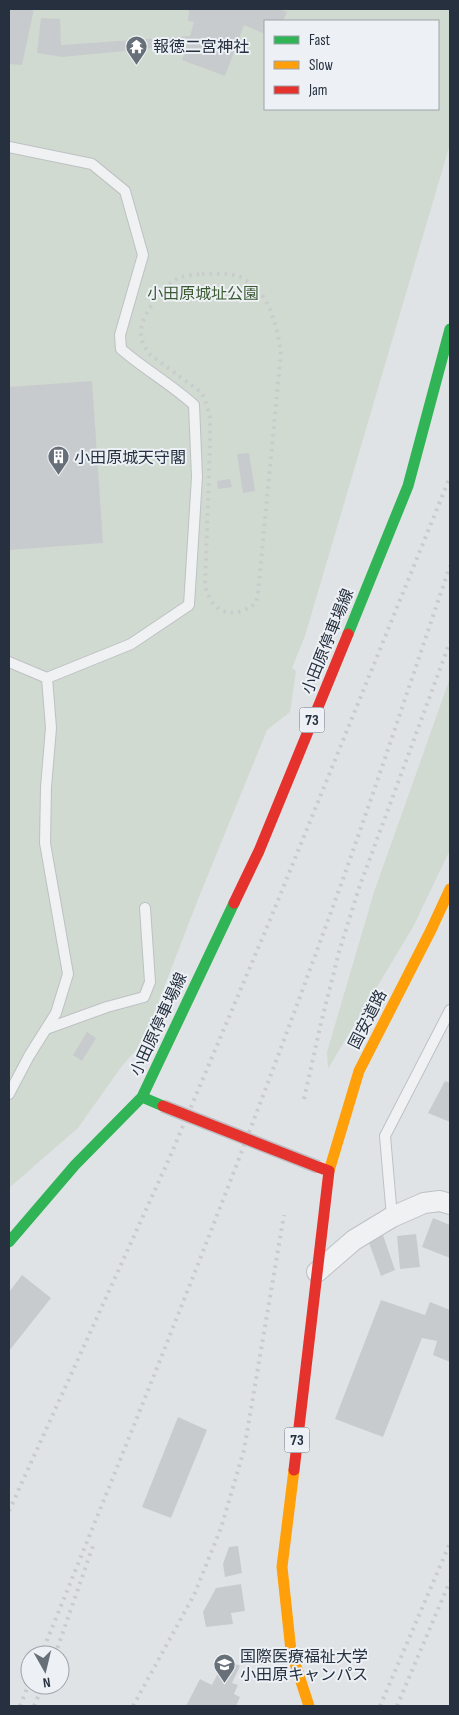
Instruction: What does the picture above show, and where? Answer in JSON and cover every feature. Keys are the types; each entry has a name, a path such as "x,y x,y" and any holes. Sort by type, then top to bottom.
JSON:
{"main road":[{"name":"小田原停車場線","path":"329,1171 142,1097 259,851 408,486 450,330"},
{"name":"国安道路","path":"329,1171 359,1071 431,930 450,888"},
{"path":"9,1242 75,1165 142,1097"},
{"name":"73","path":"309,1706 291,1651 282,1567 329,1171"}],"street":[{"path":"317,1272 354,1240 392,1218 424,1202 440,1201 450,1204"}],"lane":[{"path":"9,147 92,164 124,191 143,255 120,335 121,349 137,363 175,388 194,405 197,477 189,605 131,644 47,678 9,662"},
{"path":"9,1094 56,1013 68,974 45,843 46,787 51,728 47,678"},
{"path":"46,1029 107,1007 144,997 150,982 145,908"},
{"path":"392,1218 385,1136 450,1010"}],"green space":[{"name":"小田原城址公園","path":"9,9 450,9 450,144 305,636 292,668 296,671 290,712 267,730 197,902 143,1042 122,1066 78,1128 9,1188"},
{"path":"450,678 450,850 413,927 328,1069 327,1052 374,892"}],"building":[{"path":"9,9 34,9 22,65 9,64"},
{"path":"185,9 279,9 287,12 283,20 264,20 264,34 244,25 225,76 182,60 187,45 62,57 37,53 41,18 60,19 61,45 190,36 194,22 188,21 189,11"},
{"path":"92,381 103,543 9,550 9,387"},
{"path":"249,453 255,491 243,493 237,454"},
{"path":"230,479 232,487 218,489 217,481"},
{"path":"87,1032 96,1038 82,1061 73,1055"},
{"path":"445,1081 450,1083 450,1122 428,1113"},
{"path":"433,1218 450,1225 450,1258 422,1247"},
{"path":"416,1234 420,1267 400,1269 397,1236"},
{"path":"383,1235 395,1270 381,1276 368,1240"},
{"path":"22,1275 51,1298 9,1351 9,1292"},
{"path":"381,1300 425,1315 430,1302 450,1310 450,1362 433,1355 437,1341 422,1338 383,1437 335,1419"},
{"path":"178,1417 207,1430 171,1518 142,1507"},
{"path":"238,1546 242,1573 225,1577 223,1564 229,1547"},
{"path":"241,1584 245,1611 231,1613 233,1624 206,1627 203,1612 216,1588"},
{"name":"国際医療福祉大学 小田原キャンパス","path":"225,1659 240,1666 232,1683 238,1685 234,1694 240,1697 236,1706 186,1706 200,1679 212,1685"}],"railway":[{"path":"202,274 233,275 252,284 265,300 270,310 281,352 258,593 256,603 239,612 232,613 219,609 213,603 205,586 210,443 210,418 207,406 202,393 148,353 141,336 145,316 167,286 182,277 202,274"},
{"path":"9,1511 169,1159 270,920 450,477"},
{"path":"45,1645 184,1300 287,1032 354,849 450,566"},
{"path":"304,1099 339,952 359,888 450,642"},
{"path":"133,1706 194,1595 221,1528 244,1450 284,1215"},
{"path":"58,1645 94,1543"},
{"path":"380,1706 450,1543"},
{"path":"397,1706 450,1581"},
{"path":"20,1706 24,1695"},
{"path":"34,1706 39,1695"}],"traffic: fast":[{"path":"348,634 408,486 450,329"},
{"path":"163,1106 142,1097 234,903"},
{"path":"9,1242 75,1165 142,1097"}],"traffic: slow":[{"path":"329,1171 359,1071 450,889"},
{"path":"294,1470 282,1567 291,1651 309,1706"}],"traffic: jam":[{"path":"234,903 259,851 348,634"},
{"path":"163,1106 318,1167"},
{"path":"294,1470 329,1171 318,1167"}],"place":[{"name":"報徳二宮神社","path":"137,65"},
{"name":"小田原城天守閣","path":"58,476"},
{"name":"国際医療福祉大学 小田原キャンパス","path":"224,1684"}]}
